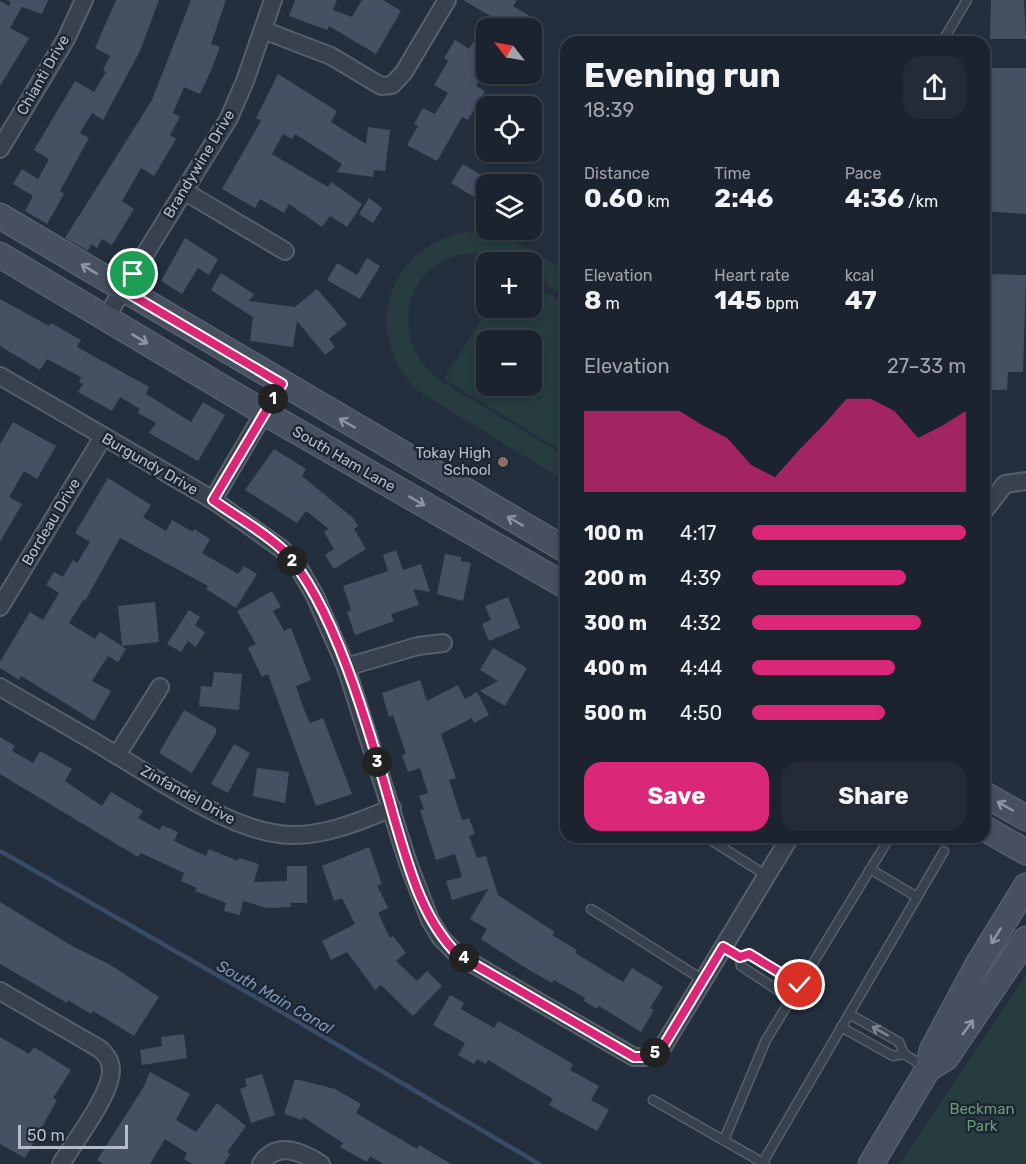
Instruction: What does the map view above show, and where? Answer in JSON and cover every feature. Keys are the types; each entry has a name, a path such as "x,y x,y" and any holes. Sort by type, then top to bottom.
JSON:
{"main road":[{"path":"0,216 560,546"},
{"name":"South Ham Lane","path":"0,255 265,413 560,583"},
{"path":"990,797 1026,818"},
{"path":"990,831 1026,852"},
{"path":"871,1164 928,1069 932,1050 937,1040 1026,886"},
{"path":"928,1069 946,1058 1026,939"}],"street":[{"name":"Chianti Drive","path":"0,149 66,39 84,0"},
{"name":"Brandywine Drive","path":"105,319 229,118 245,81 273,0"},
{"path":"263,30 322,52 381,86 392,85 404,72 447,0"},
{"path":"184,191 285,251"},
{"name":"Burgundy Drive","path":"0,376 213,500 282,549 300,570 315,596 346,667 408,863 430,920 441,938 458,955 634,1057 648,1057 664,1045 703,980"},
{"path":"213,500 282,384"},
{"name":"Bordeau Drive","path":"0,607 103,436"},
{"path":"990,504 1005,484 1026,481"},
{"path":"346,667 418,646 443,643"},
{"name":"Zinfandel Drive","path":"0,687 237,823 265,832 291,835 320,832 354,824 392,808"},
{"path":"117,755 160,687"},
{"path":"703,980 786,843"},
{"path":"0,991 99,1049 109,1059 111,1070 107,1087 61,1164"},
{"path":"261,1164 269,1155 283,1150 299,1151 321,1164"}],"lane":[{"path":"946,36 967,0"},
{"path":"715,843 767,876"},
{"path":"724,1140 766,1040 886,843"},
{"path":"653,1100 764,1163 944,851"},
{"path":"870,869 917,897"},
{"path":"591,909 703,980"},
{"path":"723,947 740,957 749,954 800,985"},
{"path":"740,957 741,966 791,999"},
{"path":"849,1014 900,1042 904,1054 928,1069"},
{"path":"841,1027 893,1056 904,1054"}],"green space":[{"path":"468,232 476,233 476,240 509,240 534,252 476,252 476,254 459,255 439,264 424,277 414,293 409,311 409,330 415,349 425,366 441,381 560,453 560,478 418,391 400,368 390,344 387,319 391,295 401,273 418,255 440,240"},
{"path":"542,257 560,268 560,293 542,282"},
{"path":"542,290 560,301 560,450 444,379 482,318 542,318"},
{"name":"Beckman Park","path":"1026,975 1026,1164 900,1164"}],"building":[{"path":"7,0 48,0 42,14 22,7 10,28 29,38 0,86 0,1 9,6 11,2"},
{"path":"116,0 159,0 140,51 103,120 92,113 80,133 89,138 60,191 64,194 47,224 25,211 33,196 13,184 22,169 38,179 49,159 34,150 75,81 94,92 106,72 103,70 110,56 95,48"},
{"path":"191,0 226,0 211,44 220,47 212,68 200,94 184,87 173,113 180,117 170,135 176,139 154,176 141,168 122,201 134,209 112,245 102,239 97,248 91,244 88,251 65,238 152,100"},
{"path":"295,0 337,0 333,10 352,17 362,0 383,0 401,11 376,54 329,26 327,30 289,16"},
{"path":"463,0 517,0 513,6 530,16 529,18 492,17"},
{"path":"991,0 1024,0 1026,39 990,39"},
{"path":"476,37 476,86 485,91 482,96 476,96 476,106 468,120 462,117 437,161 407,145 418,126 414,124 423,108 435,114 448,93 434,85 448,61 444,58 455,40 469,49"},
{"path":"990,68 1026,68 1026,214 990,211"},
{"path":"278,74 337,111 331,122 366,144 368,127 390,130 385,171 374,170 373,177 337,172 342,164 295,134 292,139 283,134 272,154 328,187 331,182 362,204 347,227 330,216 322,227 289,204 284,213 260,199 255,208 222,189 261,121 256,118"},
{"path":"463,164 479,174 476,174 476,198 451,183"},
{"path":"369,198 382,208 373,223 359,214"},
{"path":"185,238 218,259 209,275 198,268 182,294 161,281"},
{"path":"367,258 380,266 360,299 327,280 337,263 357,275"},
{"path":"221,273 254,294 249,301 295,307 317,289 347,324 329,339 335,347 325,355 297,321 293,347 250,341 253,317 211,290"},
{"path":"990,274 1026,275 1023,372 1008,372 1007,390 990,390"},
{"path":"0,299 49,326 51,323 81,340 77,347 149,387 146,394 191,422 203,402 225,415 198,461 149,433 156,423 138,413 140,409 120,397 112,411 78,392 83,384 79,382 81,377 47,359 40,370 0,346"},
{"path":"13,422 56,446 37,479 24,471 9,497 22,504 0,542 0,444"},
{"path":"274,449 306,469 302,476 353,518 358,526 354,529 366,549 334,569 325,555 334,549 324,532 329,529 306,511 297,523 245,490"},
{"path":"108,478 151,505 143,517 166,531 172,520 193,532 194,529 210,539 202,553 238,574 244,566 257,574 236,608 206,589 208,586 120,538 85,601 83,600 69,623 95,639 100,632 126,649 118,662 108,656 92,681 111,691 94,721 21,676 19,680 0,668 0,662 30,612 43,620 59,593 46,585 54,572 63,577 73,560 77,563 90,542 75,533"},
{"path":"396,550 403,570 421,564 430,592 413,589 419,605 391,614 394,621 355,635 347,612 351,610 343,586 388,571 383,555"},
{"path":"445,554 461,557 461,561 471,563 463,601 437,594"},
{"path":"272,591 281,607 273,611 284,631 291,628 311,680 296,686 303,707 310,723 323,718 352,794 316,806 268,674 262,677 248,648 256,644 237,611"},
{"path":"508,597 520,628 489,641 482,624 491,620 485,606"},
{"path":"155,602 159,642 122,646 118,606"},
{"path":"189,610 200,617 195,625 205,632 196,647 188,641 181,652 167,644"},
{"path":"493,648 527,668 505,706 480,691 498,681 480,670"},
{"path":"214,672 242,674 239,710 199,706 201,686 212,687"},
{"path":"420,680 427,701 458,685 465,699 477,692 489,715 474,723 472,718 441,734 456,778 449,780 462,820 469,818 475,834 469,836 477,858 486,856 498,895 555,932 552,935 577,950 575,953 623,982 632,968 663,987 650,1008 654,1010 641,1032 599,1006 597,1009 584,1001 585,998 554,980 552,983 529,970 481,939 487,929 470,919 488,889 452,900 446,881 462,877 455,854 436,860 420,810 424,809 419,796 428,793 420,768 408,772 402,755 406,754 393,715 389,717 382,693"},
{"path":"184,710 216,728 216,733 192,773 159,753"},
{"path":"0,737 15,746 12,751 33,763 40,751 72,769 65,781 102,806 111,792 143,811 138,818 160,830 162,825 178,832 174,841 206,856 209,849 238,861 239,858 259,864 254,882 287,881 287,866 307,866 307,903 290,903 291,907 267,908 243,901 240,915 224,911 226,903 195,891 197,888 181,881 184,873 141,853 138,857 0,774"},
{"path":"234,744 250,753 228,793 211,784"},
{"path":"257,768 289,772 285,803 253,796"},
{"path":"369,847 382,884 377,885 388,908 378,913 390,938 393,936 406,953 396,961 417,981 427,971 442,986 413,1016 381,985 375,990 347,952 331,960 322,941 355,924 342,898 334,901 322,866"},
{"path":"0,902 74,947 109,964 159,997 134,1036 93,1011 91,1014 68,1000 67,1003 0,964"},
{"path":"450,995 464,1003 461,1009 494,1028 498,1021 518,1032 573,1064 570,1070 599,1086 591,1100 609,1110 597,1131 549,1105 553,1099 488,1060 486,1064 477,1059 474,1064 458,1055 465,1043 433,1025"},
{"path":"184,1034 187,1058 142,1065 140,1050 162,1046 161,1037"},
{"path":"0,1037 29,1054 34,1047 71,1070 53,1098 57,1100 25,1158 0,1144"},
{"path":"150,1072 190,1094 176,1120 196,1132 217,1103 246,1126 227,1152 230,1154 224,1164 192,1164 184,1159 187,1153 165,1139 150,1164 103,1164 97,1160 143,1088"},
{"path":"262,1074 275,1115 251,1123 240,1089 247,1086 245,1079"},
{"path":"295,1079 335,1089 361,1104 356,1113 417,1149 419,1145 451,1164 383,1164 370,1156 367,1162 340,1147 343,1143 303,1117 302,1120 284,1114"}],"waterway":[{"name":"South Main Canal","path":"0,851 280,1011 539,1164"}],"place":[{"name":"Tokay High School","path":"503,462"}],"route":[{"path":"133,274 123,290 282,384 213,500 282,549 300,570 315,596 346,667 408,863 430,920 441,938 458,955 634,1057 648,1057 664,1045 723,947 740,957 749,954 800,985"}]}
